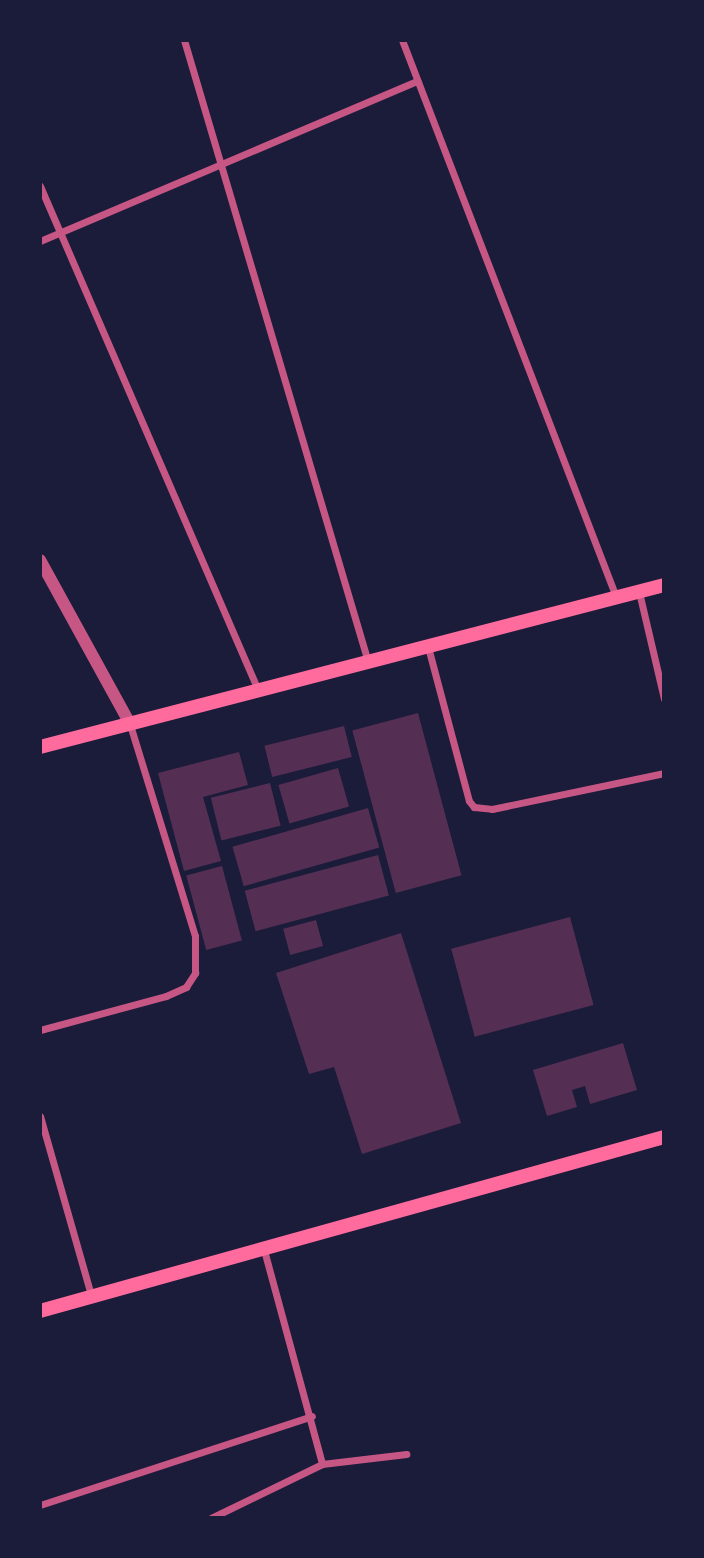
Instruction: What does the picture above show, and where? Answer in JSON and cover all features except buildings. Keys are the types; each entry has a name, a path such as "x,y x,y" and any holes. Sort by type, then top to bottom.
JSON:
{"main road":[{"path":"40,747 664,585"},
{"path":"40,1311 664,1138"}],"street":[{"path":"184,40 369,663"},
{"path":"402,40 616,597"},
{"path":"40,241 417,81"},
{"path":"40,186 259,691"},
{"path":"40,560 129,722 195,936 195,973 186,987 166,996 40,1030"},
{"path":"639,591 664,699"},
{"path":"428,647 469,800 474,807 492,809 664,773"},
{"path":"40,1116 91,1295"},
{"path":"264,1250 312,1416 323,1464"},
{"path":"40,1505 312,1416"},
{"path":"211,1518 323,1464 407,1454"}]}
